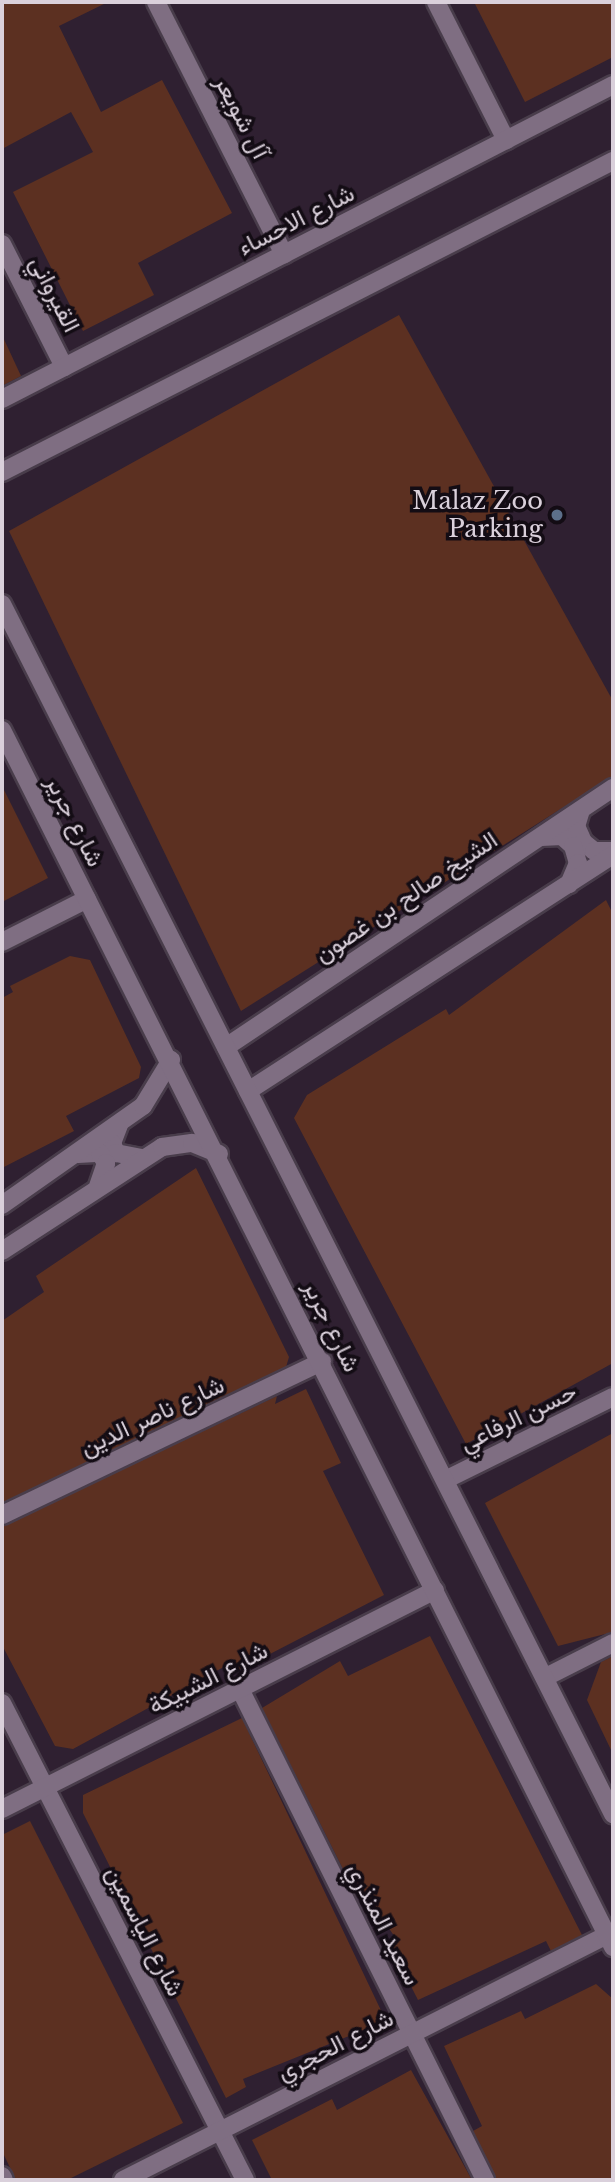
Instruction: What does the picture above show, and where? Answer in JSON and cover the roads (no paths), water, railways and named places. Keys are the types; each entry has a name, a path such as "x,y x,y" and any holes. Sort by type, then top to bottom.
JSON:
{"street":[{"name":"آل شويعر","path":"156,2 284,254"},
{"path":"436,2 506,141"},
{"name":"شارع الاحساء","path":"2,399 613,86"},
{"path":"2,472 613,161"},
{"name":"القيرواني","path":"2,244 64,367"},
{"path":"2,463 21,461"},
{"name":"شارع جرير","path":"2,604 613,1814"},
{"name":"شارع جرير","path":"2,730 219,1154 610,1941"},
{"name":"الشيخ صالح بن غصون","path":"226,1047 613,788"},
{"path":"581,810 576,825 583,842 594,851 613,855"},
{"path":"539,838 555,835 573,846 578,863 569,884"},
{"path":"248,1091 613,855"},
{"path":"2,942 87,900"},
{"path":"2,1205 119,1125 155,1092 171,1060"},
{"path":"119,1125 112,1143 116,1153 141,1158"},
{"path":"2,1251 141,1158 177,1143 219,1154"},
{"path":"78,1153 100,1153 106,1163 98,1186"},
{"name":"شارع ناصر الدين","path":"2,1515 323,1362"},
{"name":"حسن الرفاعي","path":"445,1480 613,1397"},
{"name":"شارع الشبيكة","path":"2,1809 435,1590"},
{"path":"546,1677 613,1643"},
{"name":"سعيد المنذري","path":"240,1689 485,2180"},
{"name":"شارع الياسمين","path":"2,1703 244,2180"},
{"name":"شارع الحجري","path":"123,2180 412,2034 610,1941"}],"place":[{"name":"Malaz Zoo Parking","path":"557,515"}]}
